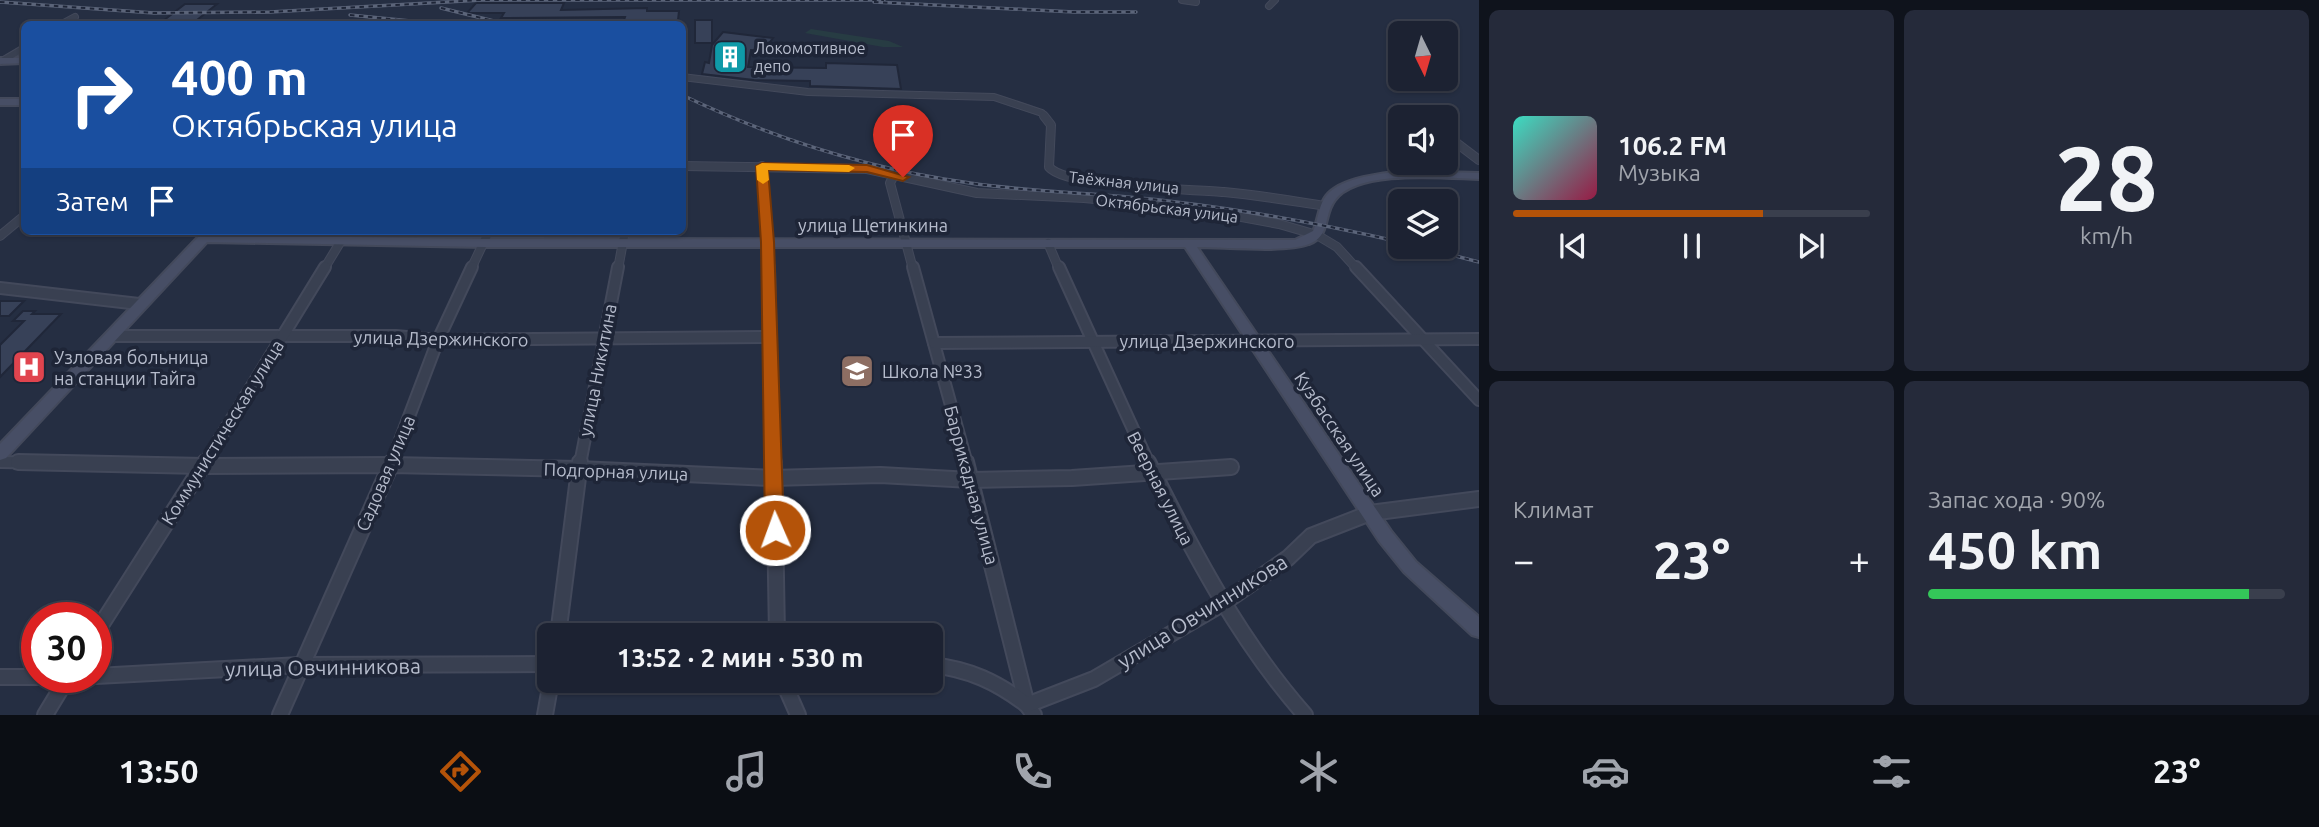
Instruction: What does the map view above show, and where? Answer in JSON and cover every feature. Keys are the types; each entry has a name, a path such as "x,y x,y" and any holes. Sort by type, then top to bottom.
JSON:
{"street":[{"path":"1182,0 1196,2"},
{"path":"1269,6 1275,0"},
{"path":"68,21 75,17"},
{"path":"1,61 21,49"},
{"path":"1,61 21,61"},
{"name":"Таёжная улица","path":"686,77 808,92 994,97 1042,113 1051,125 1049,167 1054,173 1065,177 1133,186 1236,193 1326,206"},
{"path":"0,102 21,102"},
{"path":"1458,144 1479,160"},
{"name":"Октябрьская улица","path":"686,166 867,169 987,194 1084,198 1193,208 1320,230 1425,339 1479,400"},
{"path":"762,166 768,242 777,623"},
{"name":"Баррикадная улица","path":"894,175 890,183 1030,710"},
{"path":"1320,230 1330,198 1342,187 1365,180 1401,177 1479,176"},
{"path":"0,236 21,218"},
{"name":"улица Щетинкина","path":"275,235 624,237 768,242 1296,244 1310,241 1320,230"},
{"path":"0,454 206,235"},
{"name":"Коммунистическая улица","path":"112,608 203,466 343,236"},
{"name":"Садовая улица","path":"280,715 391,465 438,340 486,237"},
{"name":"улица Никитина","path":"560,623 579,469 602,339 624,237"},
{"name":"Веерная улица","path":"1048,243 1151,472 1222,604 1275,682 1305,715"},
{"name":"Кузбасская улица","path":"1189,244 1385,537 1410,567 1479,629"},
{"path":"0,288 139,304"},
{"name":"улица Дзержинского","path":"113,336 396,336 438,340 769,337"},
{"name":"улица Дзержинского","path":"934,343 1479,339"},
{"name":"Подгорная улица","path":"0,462 203,466 391,465 579,469 772,478 880,475 971,480 1072,478 1231,467"},
{"name":"улица Овчинникова","path":"1030,710 1094,679 1222,604 1288,558 1311,536 1370,513 1479,499"},
{"name":"улица Овчинникова","path":"112,675 300,665 537,664"},
{"path":"943,666 957,667 997,681 1030,710"},
{"path":"0,677 21,677"},
{"path":"45,715 58,693"},
{"path":"545,715 549,693"},
{"path":"788,693 798,715"}],"shaded area":[{"path":"811,29 889,41 903,47 883,47 805,33"}],"building":[{"path":"476,3 564,3 561,10 647,8 647,11 679,11 678,20 675,21 624,20 625,17 501,18 504,13 467,13"},
{"path":"185,4 217,4 196,21 163,21"},
{"path":"695,20 712,20 712,43 695,43"},
{"name":"Локомотивное депо","path":"723,32 773,38 763,51 751,50 748,67 826,68 826,63 897,65 901,89 810,86 810,81 754,80 702,74 705,62 709,63 712,45"},
{"path":"0,301 24,301 9,316 0,316"},
{"name":"Узловая больница на станции Тайга","path":"23,311 35,311 32,314 61,314 0,377 0,345 24,321 13,321"}],"railway":[{"path":"0,2 154,13 270,12 482,0 884,0"},
{"path":"874,2 1074,12 1136,12"},
{"path":"441,8 494,21"},
{"path":"350,15 411,21"},
{"path":"686,97 787,138 895,170 996,186 1204,206 1288,219 1388,239"},
{"path":"1458,257 1479,262"}],"slow traffic":[{"path":"763,180 762,166 849,168"}],"place":[{"name":"Локомотивное депо","path":"730,57"},
{"name":"Узловая больница на станции Тайга","path":"29,367"},
{"name":"Школа №33","path":"857,371"}],"route":[{"path":"775,530 768,242 762,166 867,169 903,177"}]}
